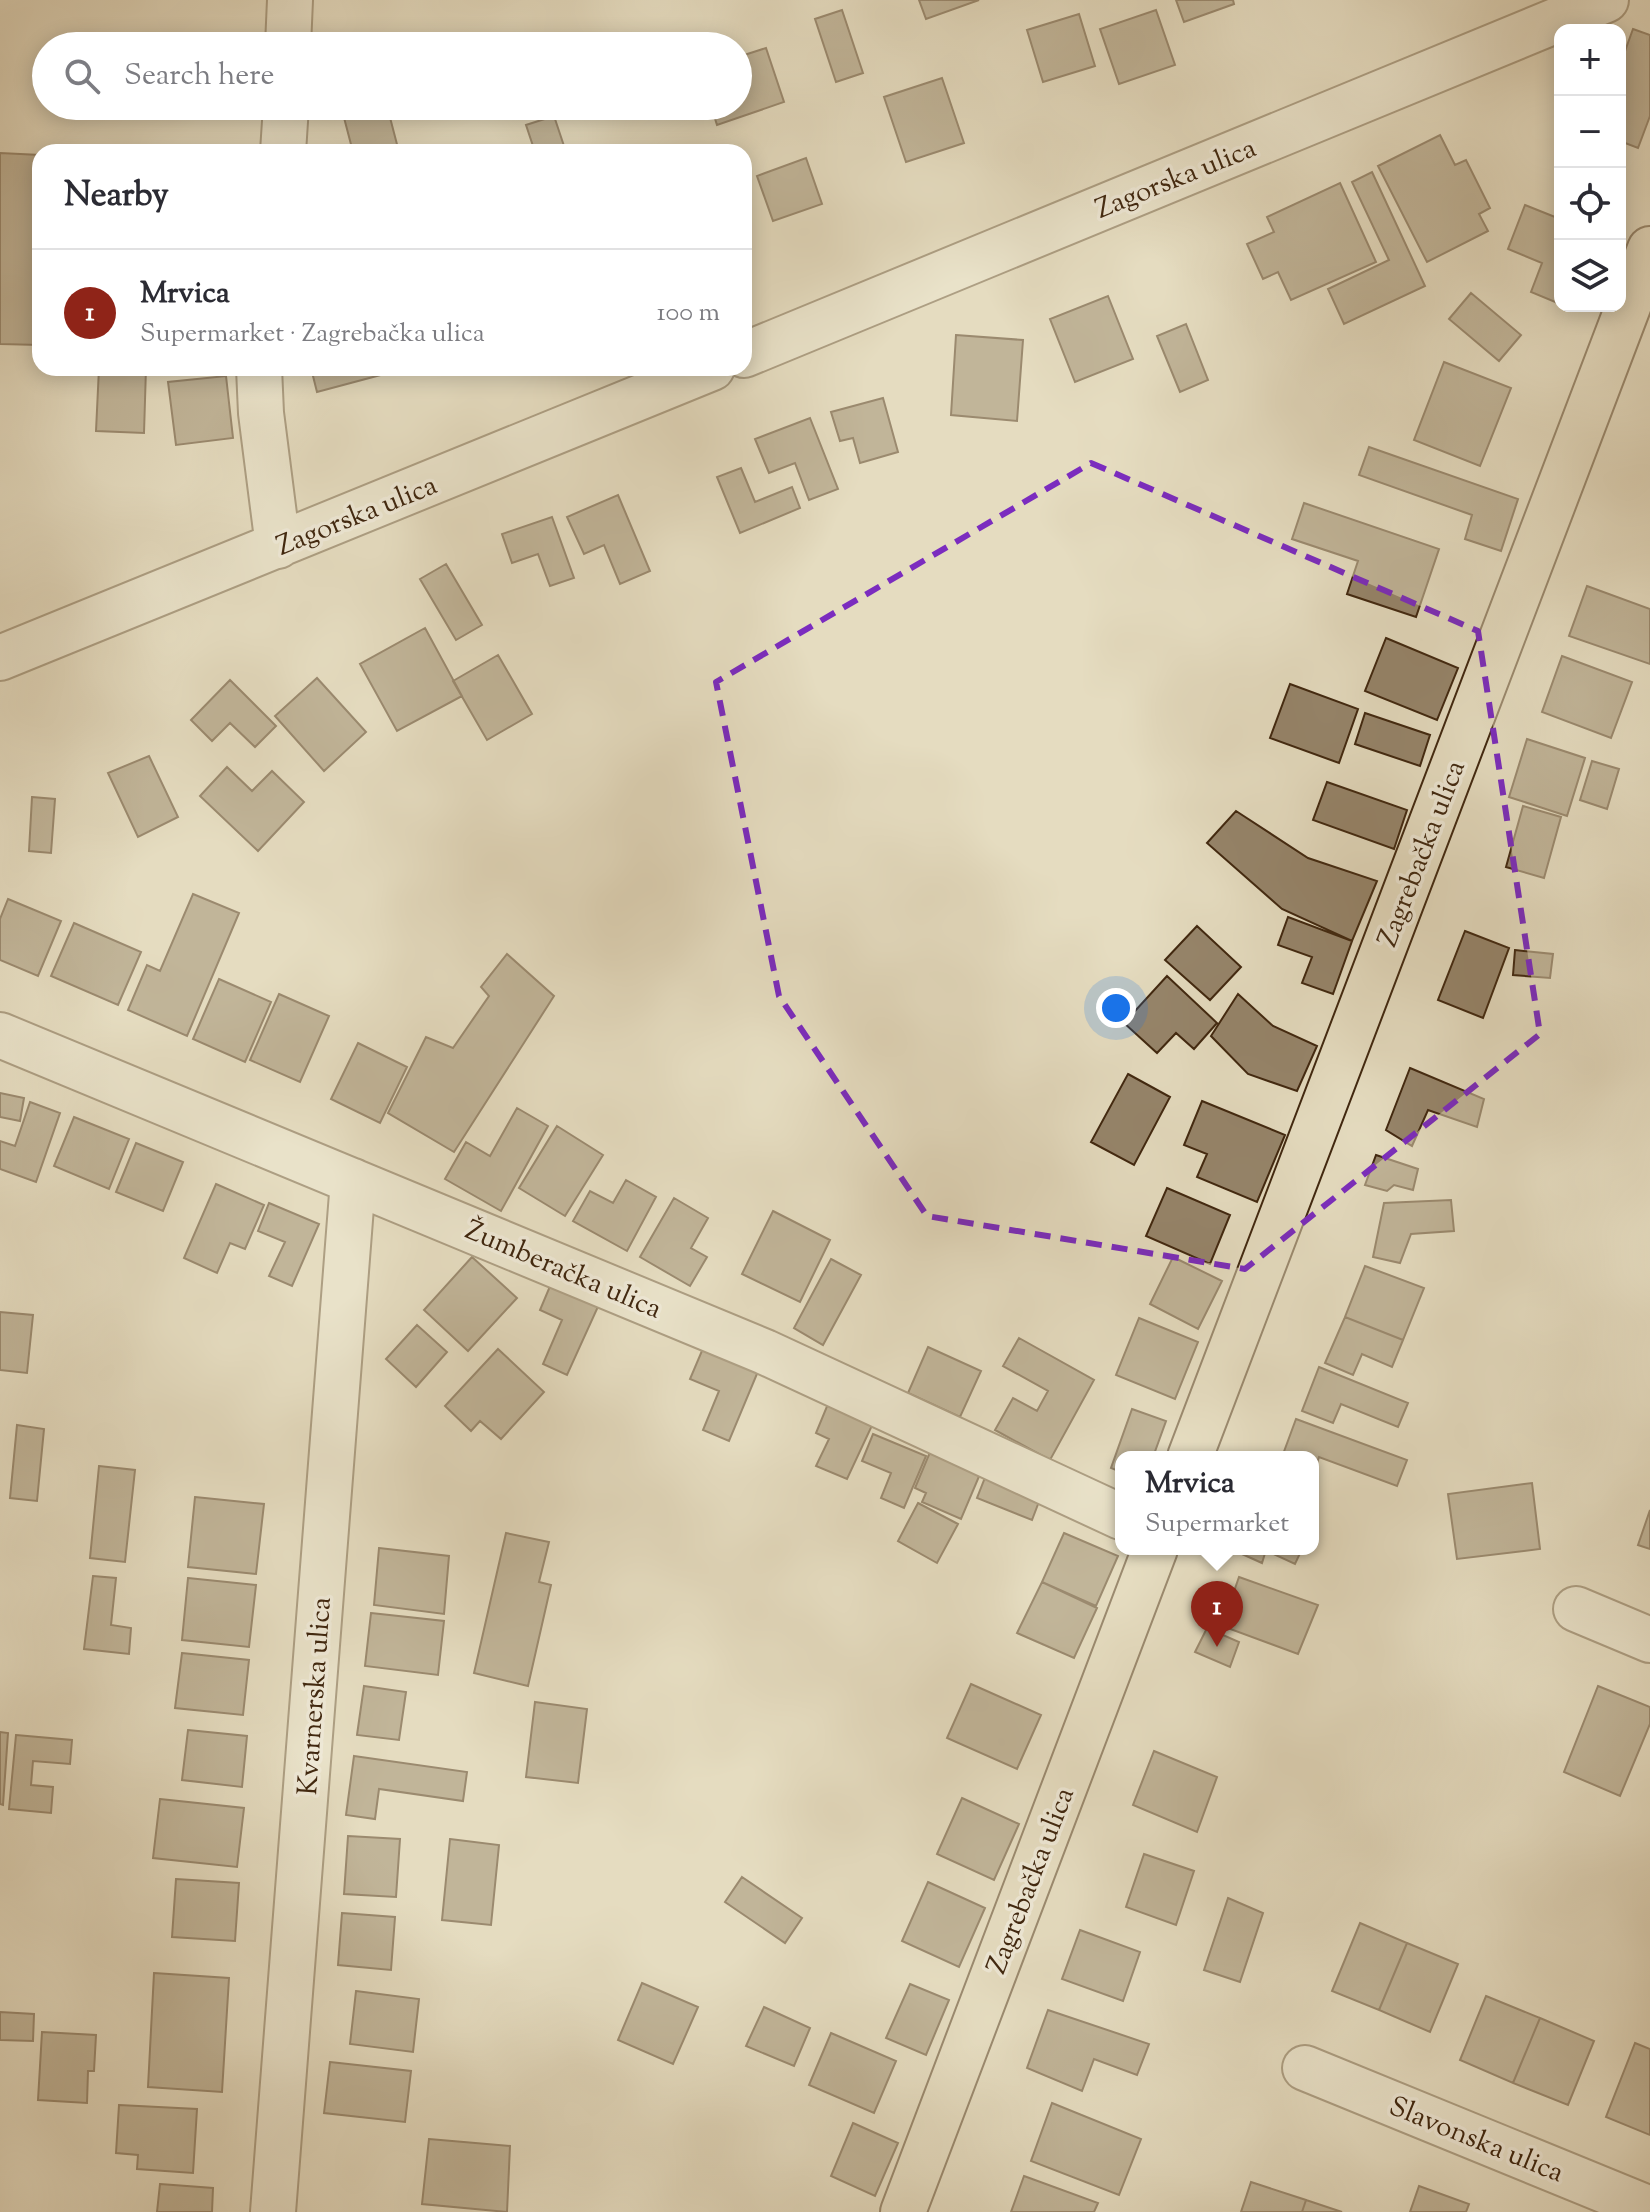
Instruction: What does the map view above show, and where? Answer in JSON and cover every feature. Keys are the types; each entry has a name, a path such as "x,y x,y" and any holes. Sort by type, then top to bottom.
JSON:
{"main road":[{"name":"Zagrebačka ulica","path":"1192,1451 1650,249"},
{"name":"Zagrebačka ulica","path":"903,2212 1153,1555"}],"street":[{"path":"289,32 290,0"},
{"name":"Zagorska ulica","path":"752,352 1606,0"},
{"path":"284,144 285,120"},
{"path":"259,376 278,546"},
{"name":"Zagorska ulica","path":"0,658 692,376"},
{"name":"Žumberačka ulica","path":"0,1035 765,1352 1115,1514"},
{"name":"Kvarnerska ulica","path":"273,2212 353,1181"},
{"path":"1576,1609 1650,1640"},
{"name":"Slavonska ulica","path":"1305,2068 1650,2209"}],"highlighted area":[{"path":"1091,463 1478,631 1540,1034 1245,1269 927,1216 779,996 716,682"}],"building":[{"path":"919,0 979,0 926,19"},
{"path":"1176,0 1233,0 1234,4 1184,22"},
{"path":"842,10 863,73 836,82 815,19"},
{"path":"1156,10 1175,65 1119,84 1100,29"},
{"path":"1079,14 1095,66 1043,82 1027,30"},
{"path":"1633,29 1650,35 1650,116 1638,148 1626,143 1626,48"},
{"path":"766,48 784,102 752,113 752,52"},
{"path":"942,78 964,143 906,162 884,97"},
{"path":"345,120 391,120 397,144 351,144"},
{"path":"555,120 563,144 532,144 526,125"},
{"path":"715,120 732,120 717,125"},
{"path":"1440,135 1455,165 1466,160 1490,208 1479,214 1488,231 1427,262 1378,166"},
{"path":"0,153 32,155 32,345 0,344"},
{"path":"806,158 822,204 773,221 757,176"},
{"path":"1372,172 1425,286 1344,324 1328,289 1389,260 1352,182"},
{"path":"1340,183 1376,262 1291,300 1278,272 1263,279 1247,244 1274,232 1267,217"},
{"path":"1525,205 1554,217 1554,302 1531,292 1542,263 1508,249"},
{"path":"1471,293 1521,335 1499,361 1449,319"},
{"path":"1108,296 1133,359 1075,382 1050,319"},
{"path":"1186,324 1208,380 1180,392 1157,336"},
{"path":"956,335 1023,340 1017,421 951,415"},
{"path":"1444,362 1511,388 1480,466 1414,440"},
{"path":"99,376 146,376 144,433 96,431"},
{"path":"226,376 233,438 176,445 168,382"},
{"path":"313,376 377,376 317,392"},
{"path":"883,398 898,452 860,463 853,438 840,441 831,412"},
{"path":"810,418 838,489 809,500 795,463 769,473 755,439"},
{"path":"1369,447 1518,499 1501,551 1465,539 1472,515 1359,475"},
{"path":"741,468 755,502 792,487 800,508 740,533 717,477"},
{"path":"618,495 650,571 620,584 604,545 584,554 567,517"},
{"path":"1304,503 1439,549 1416,617 1347,594 1358,561 1292,539"},
{"path":"552,517 574,578 550,586 538,554 512,563 502,534"},
{"path":"446,564 482,625 456,640 420,579"},
{"path":"1587,586 1650,609 1650,664 1569,636"},
{"path":"425,628 462,696 397,731 360,664"},
{"path":"1386,638 1458,668 1437,720 1365,691"},
{"path":"498,655 532,714 487,740 453,681"},
{"path":"1562,656 1632,682 1611,738 1542,712"},
{"path":"317,678 366,732 324,771 275,716"},
{"path":"230,680 276,726 255,747 230,723 212,741 191,720"},
{"path":"1290,684 1358,709 1339,763 1270,738"},
{"path":"1365,713 1430,735 1420,766 1355,744"},
{"path":"1527,739 1585,758 1567,816 1509,797"},
{"path":"149,756 178,817 138,837 108,773"},
{"path":"1592,761 1619,769 1607,809 1580,800"},
{"path":"227,767 252,791 272,771 304,802 258,851 200,796"},
{"path":"1327,782 1407,810 1394,849 1313,820"},
{"path":"32,797 55,799 51,853 29,851"},
{"path":"1523,806 1561,817 1544,878 1506,867"},
{"path":"1236,811 1308,858 1377,881 1352,941 1282,909 1207,843"},
{"path":"193,894 239,913 187,1036 128,1010 147,965 160,971"},
{"path":"8,899 61,921 38,976 0,960 0,919"},
{"path":"1288,917 1352,941 1333,994 1302,983 1312,957 1278,945"},
{"path":"74,923 141,952 118,1005 51,976"},
{"path":"1197,926 1241,967 1210,1000 1165,960"},
{"path":"1465,931 1509,948 1483,1018 1438,1000"},
{"path":"1515,950 1553,954 1550,978 1513,975"},
{"path":"507,954 554,996 454,1152 388,1113 426,1037 453,1048 489,996 481,987"},
{"path":"1167,976 1217,1023 1194,1049 1176,1033 1157,1053 1124,1023"},
{"path":"219,979 271,1002 245,1062 193,1039"},
{"path":"279,994 329,1016 300,1082 250,1060"},
{"path":"1238,994 1273,1026 1317,1046 1297,1091 1248,1074 1211,1036"},
{"path":"358,1043 407,1067 380,1123 331,1099"},
{"path":"1410,1068 1484,1099 1477,1127 1428,1110 1412,1146 1386,1130"},
{"path":"1128,1074 1170,1097 1134,1165 1091,1142"},
{"path":"0,1093 24,1098 20,1121 0,1117"},
{"path":"1202,1101 1285,1135 1257,1202 1197,1177 1207,1154 1184,1145"},
{"path":"30,1102 60,1113 36,1182 0,1169 0,1141 15,1146"},
{"path":"517,1108 548,1126 501,1211 445,1179 466,1142 490,1156"},
{"path":"74,1117 129,1139 109,1189 54,1166"},
{"path":"557,1126 603,1155 565,1216 519,1188"},
{"path":"136,1143 183,1162 163,1211 116,1192"},
{"path":"1376,1155 1418,1169 1413,1190 1394,1185 1387,1191 1365,1185"},
{"path":"626,1180 656,1197 627,1251 573,1221 590,1191 613,1203"},
{"path":"216,1184 264,1205 245,1249 230,1243 217,1273 184,1258"},
{"path":"1167,1188 1230,1215 1210,1264 1146,1236"},
{"path":"674,1198 708,1218 691,1248 707,1257 690,1286 640,1257"},
{"path":"1451,1200 1454,1231 1411,1234 1400,1263 1373,1257 1384,1203"},
{"path":"269,1203 319,1224 292,1286 269,1276 285,1242 258,1231"},
{"path":"773,1211 830,1240 800,1302 742,1274"},
{"path":"472,1257 517,1298 468,1351 424,1310"},
{"path":"1173,1257 1222,1281 1198,1329 1150,1304"},
{"path":"831,1259 861,1275 823,1345 794,1328"},
{"path":"1365,1266 1424,1288 1403,1340 1345,1317"},
{"path":"553,1279 601,1300 567,1375 543,1364 562,1320 540,1310"},
{"path":"0,1312 33,1315 27,1373 0,1370"},
{"path":"1345,1317 1403,1340 1392,1367 1362,1354 1353,1375 1325,1363"},
{"path":"1139,1318 1198,1342 1175,1399 1116,1375"},
{"path":"417,1325 447,1352 416,1387 386,1359"},
{"path":"1019,1338 1094,1380 1050,1460 995,1430 1013,1398 1037,1411 1048,1391 1003,1366"},
{"path":"704,1346 759,1369 729,1441 703,1430 719,1391 690,1379"},
{"path":"928,1347 981,1371 960,1417 908,1393"},
{"path":"498,1349 544,1392 501,1439 480,1421 471,1431 445,1406"},
{"path":"1319,1367 1408,1403 1398,1427 1341,1404 1333,1423 1302,1411"},
{"path":"830,1399 875,1419 847,1479 816,1466 829,1439 816,1433"},
{"path":"1132,1409 1166,1421 1155,1451 1117,1451"},
{"path":"1296,1419 1407,1460 1397,1486 1319,1457 1319,1451 1284,1451"},
{"path":"17,1425 44,1429 37,1501 10,1498"},
{"path":"873,1434 926,1456 904,1508 881,1498 891,1473 862,1461"},
{"path":"933,1445 983,1467 961,1519 922,1502 926,1493 915,1488"},
{"path":"99,1466 135,1470 125,1562 90,1558"},
{"path":"988,1470 1043,1491 1032,1520 977,1498"},
{"path":"1532,1483 1540,1549 1457,1559 1448,1494"},
{"path":"195,1497 264,1504 256,1574 188,1567"},
{"path":"918,1503 958,1524 937,1563 898,1541"},
{"path":"1650,1510 1650,1549 1638,1545"},
{"path":"506,1533 549,1542 539,1582 551,1585 528,1686 474,1673"},
{"path":"1064,1533 1118,1556 1096,1606 1042,1582"},
{"path":"379,1548 449,1556 444,1614 374,1605"},
{"path":"1244,1555 1264,1555 1262,1563"},
{"path":"1276,1555 1299,1555 1295,1564"},
{"path":"93,1576 116,1578 111,1625 131,1628 129,1654 84,1649"},
{"path":"1239,1577 1318,1605 1298,1654 1222,1626"},
{"path":"188,1578 256,1585 249,1647 182,1640"},
{"path":"1042,1582 1097,1608 1074,1658 1017,1633"},
{"path":"371,1613 444,1621 438,1675 365,1666"},
{"path":"1207,1628 1239,1642 1230,1667 1195,1652"},
{"path":"182,1653 249,1660 243,1715 175,1708"},
{"path":"971,1684 1041,1715 1017,1769 947,1738"},
{"path":"364,1686 406,1692 399,1740 357,1735"},
{"path":"1598,1686 1650,1707 1650,1724 1620,1796 1564,1772"},
{"path":"535,1702 587,1709 578,1783 526,1777"},
{"path":"188,1730 247,1736 242,1787 182,1780"},
{"path":"0,1732 8,1733 3,1805 0,1804"},
{"path":"16,1735 72,1740 70,1764 33,1761 31,1785 53,1787 51,1813 9,1809"},
{"path":"1154,1751 1217,1777 1197,1832 1133,1805"},
{"path":"354,1756 467,1772 463,1801 379,1789 375,1819 346,1815"},
{"path":"962,1798 1019,1824 994,1880 937,1854"},
{"path":"160,1799 244,1808 237,1867 153,1858"},
{"path":"348,1836 400,1839 396,1897 344,1894"},
{"path":"450,1839 499,1845 491,1925 442,1920"},
{"path":"1144,1854 1194,1871 1176,1925 1126,1907"},
{"path":"742,1877 802,1918 785,1943 725,1902"},
{"path":"176,1879 239,1883 235,1941 172,1937"},
{"path":"928,1882 985,1908 959,1967 902,1941"},
{"path":"1228,1898 1263,1913 1240,1982 1204,1970"},
{"path":"342,1913 395,1917 391,1970 338,1965"},
{"path":"1360,1923 1407,1943 1379,2010 1332,1991"},
{"path":"1080,1930 1140,1952 1123,2001 1062,1979"},
{"path":"1407,1943 1458,1964 1430,2032 1379,2010"},
{"path":"154,1973 229,1978 222,2092 148,2087"},
{"path":"642,1983 698,2007 673,2064 618,2040"},
{"path":"910,1984 949,2000 926,2055 886,2038"},
{"path":"356,1991 419,1999 413,2052 350,2044"},
{"path":"1486,1996 1540,2018 1513,2083 1460,2060"},
{"path":"764,2007 810,2028 794,2066 746,2046"},
{"path":"1048,2010 1149,2044 1137,2075 1094,2059 1082,2091 1027,2068"},
{"path":"0,2012 34,2014 33,2041 0,2040"},
{"path":"1540,2018 1594,2041 1568,2105 1513,2083"},
{"path":"42,2032 96,2035 94,2071 88,2071 87,2103 38,2100"},
{"path":"831,2033 896,2061 874,2113 809,2085"},
{"path":"1635,2043 1650,2049 1650,2135 1606,2117"},
{"path":"330,2062 411,2071 405,2122 324,2113"},
{"path":"1052,2103 1141,2139 1119,2195 1031,2161"},
{"path":"119,2105 197,2109 193,2173 137,2169 138,2155 116,2153"},
{"path":"853,2123 898,2143 875,2196 831,2176"},
{"path":"429,2139 510,2146 507,2212 422,2204"},
{"path":"1024,2176 1098,2203 1094,2212 1011,2212"},
{"path":"1251,2182 1306,2200 1302,2212 1241,2212"},
{"path":"160,2184 213,2188 212,2212 157,2212"},
{"path":"1419,2186 1469,2204 1466,2212 1410,2212"},
{"path":"1306,2200 1342,2212 1302,2212"}],"place":[{"name":"Mrvica","path":"1217,1647"}]}
